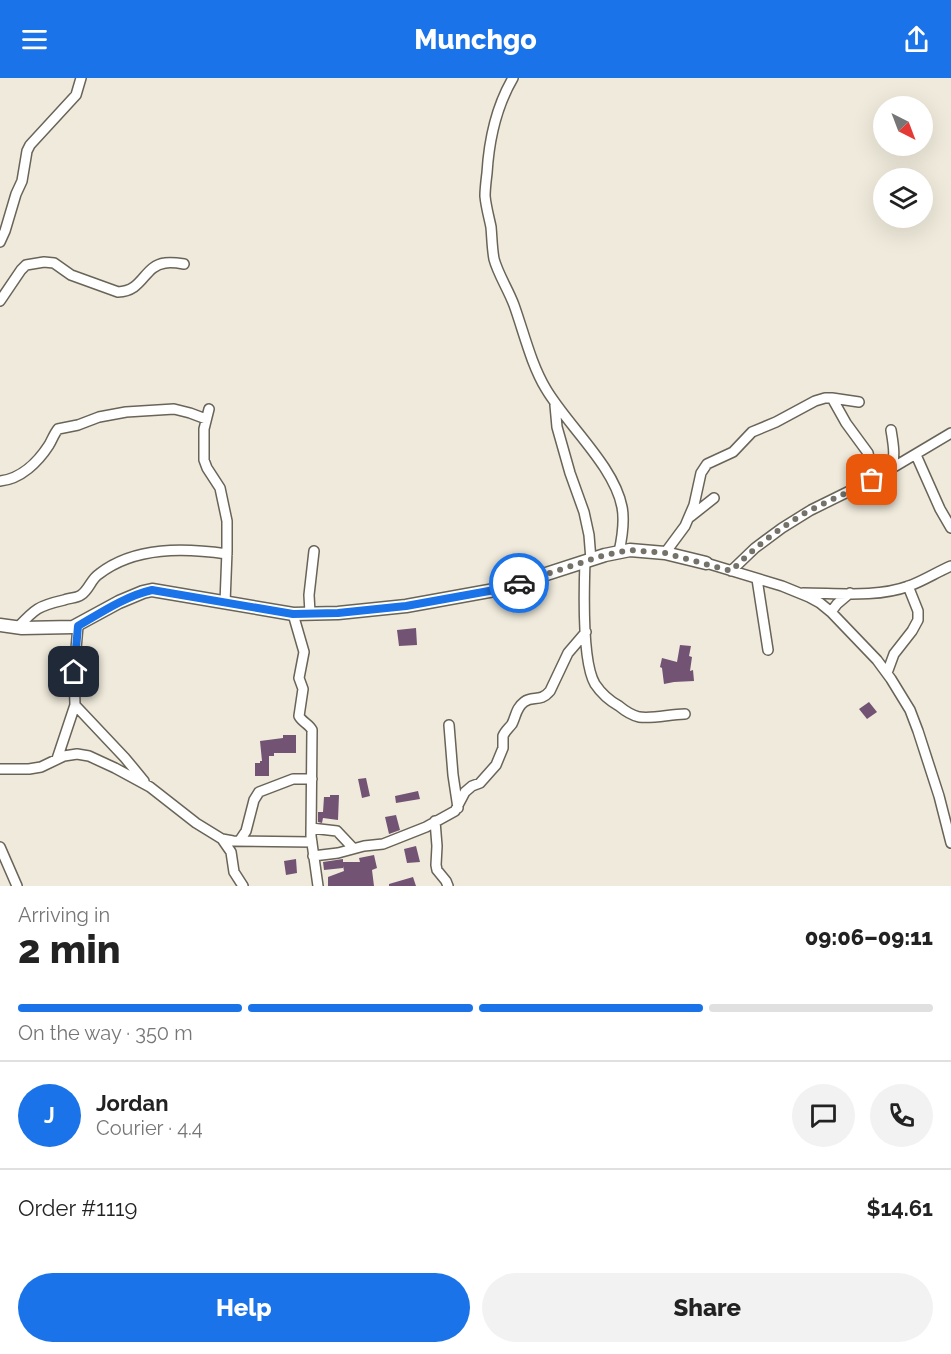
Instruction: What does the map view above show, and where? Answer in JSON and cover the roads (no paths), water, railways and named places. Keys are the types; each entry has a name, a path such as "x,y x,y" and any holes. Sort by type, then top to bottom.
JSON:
{"street":[{"path":"0,242 22,181 27,151 55,117 71,102 76,95 81,78"},
{"path":"513,78 499,108 491,137 485,195 495,262 545,388 604,468 615,488 622,508 623,533 619,552"},
{"path":"0,301 21,270 33,263 54,263 71,275 118,292 133,288 155,266 164,262 184,264"},
{"path":"665,553 676,540 688,519 694,505 701,473 707,464 733,452 752,432 815,401 832,398 859,402"},
{"path":"832,398 846,423 868,453 872,480"},
{"path":"555,402 557,428 589,535 586,632 587,654 592,677 596,686 612,702 631,715 641,717 685,714"},
{"path":"0,481 12,478 38,461 58,429 126,412 174,409 206,419"},
{"path":"209,409 204,429 204,460 220,488 227,521 225,603"},
{"path":"891,430 894,462 891,469"},
{"path":"731,571 755,548 782,528 811,510 872,480 951,433"},
{"path":"916,455 951,528"},
{"path":"688,519 714,498"},
{"path":"18,627 36,609 46,604 80,596 93,578 110,567 133,557 174,550 227,554"},
{"path":"0,625 63,628 78,626 119,602 152,590 293,614 338,613 406,606 500,589 619,552 630,550 665,553 705,563 799,593 820,603 831,612 877,660 910,710 939,796 951,843"},
{"path":"310,614 309,595 314,551"},
{"path":"799,593 881,592 908,586 951,566"},
{"path":"757,579 768,650"},
{"path":"886,673 894,654 918,620 918,611 908,586"},
{"path":"831,612 850,593"},
{"path":"293,614 304,652 299,678 303,689 299,714 301,720 312,730 311,828 318,886"},
{"path":"57,759 75,705 74,672 78,626"},
{"path":"313,856 383,844 426,827 458,808 465,792 480,783 496,765 503,748 503,736 511,725 518,708 527,700 546,696 568,654 586,632"},
{"path":"75,705 150,787"},
{"path":"449,724 458,808"},
{"path":"0,769 29,769 41,767 71,755 89,756 150,787 196,823 222,839 312,842"},
{"path":"240,840 246,831 254,800 259,792 292,779 312,779"},
{"path":"435,821 436,865 448,886"},
{"path":"311,828 337,831 353,848"},
{"path":"222,839 231,852 234,872 243,886"},
{"path":"0,847 17,886"}]}
